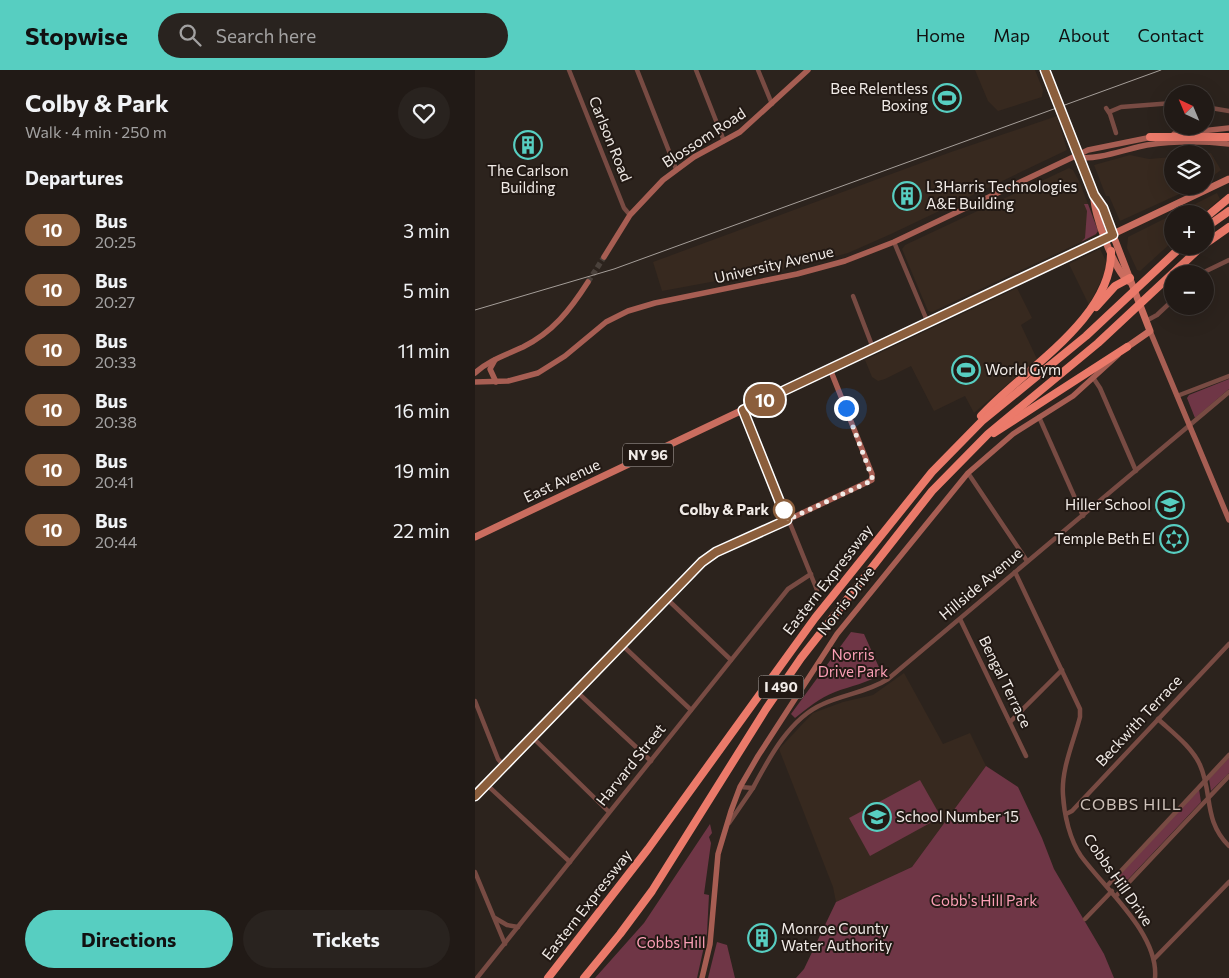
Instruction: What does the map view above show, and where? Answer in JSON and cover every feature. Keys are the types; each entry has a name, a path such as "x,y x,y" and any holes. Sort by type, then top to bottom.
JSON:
{"highway":[{"path":"1150,137 1229,137"},
{"path":"1214,210 1229,198"},
{"path":"1214,222 1229,211"},
{"name":"Eastern Expressway","path":"1214,238 1229,226"},
{"path":"1214,240 1229,231"},
{"path":"1076,328 1102,287 1111,262 1111,252"},
{"path":"1150,275 1169,255"},
{"name":"Eastern Expressway","path":"548,978 648,849 815,618 944,459 996,409 1093,330 1172,255"},
{"name":"Eastern Expressway","path":"584,978 620,934 657,883 766,709 806,651 921,504 969,452 1008,416 1105,337 1194,255"},
{"path":"944,459 1000,396 1047,356 1115,286 1129,280"},
{"path":"969,452 1024,412 1127,347"},
{"path":"542,978 583,934"}],"main road":[{"path":"1045,70 1055,95"},
{"path":"1062,113 1094,195 1103,208 1150,331"},
{"name":"East Avenue","path":"475,536 1106,239 1229,179"},
{"path":"1094,195 1094,209 1111,252 1121,274 1129,280"},
{"name":"Norris Drive","path":"1127,347 1150,331"}],"street":[{"name":"Carlson Road","path":"569,70 624,208 630,215"},
{"path":"637,70 676,169"},
{"path":"696,70 724,141"},
{"path":"758,70 772,104"},
{"name":"Blossom Road","path":"604,257 630,215 652,190 676,169 724,141 755,120 809,70"},
{"path":"1116,133 1107,110 1164,104"},
{"path":"1214,108 1229,111"},
{"name":"University Avenue","path":"475,382 496,382 524,378 537,373 565,356 606,322 628,311 655,303 797,274 845,261 894,242 1091,149 1150,137 1229,128"},
{"name":"University Avenue","path":"1079,156 1089,158 1129,148 1165,143 1229,144"},
{"path":"894,242 928,323"},
{"path":"1214,266 1228,258"},
{"path":"475,373 496,359 522,347 551,330 569,311 589,282"},
{"path":"853,296 873,348"},
{"path":"1146,319 1157,315 1164,308"},
{"path":"1150,331 1229,520"},
{"name":"Norris Drive","path":"702,978 710,944 714,888 724,830 740,787 773,730 837,634 968,473 1005,440 1067,401 1094,379 1127,347"},
{"path":"496,359 490,369 496,382"},
{"path":"475,796 621,644 710,555 873,480 830,369"},
{"path":"1177,396 1229,376"},
{"path":"1094,379 1100,388 1136,471"},
{"name":"Hillside Avenue","path":"724,830 753,788 778,746 805,716 822,704 879,684 960,619 1229,392"},
{"path":"743,410 817,590"},
{"path":"1039,417 1083,516"},
{"path":"968,473 1027,561"},
{"name":"Cobbs Hill Drive","path":"1015,572 1081,713 1063,781 1066,814 1076,847 1116,896 1142,936 1153,960 1155,978"},
{"name":"Harvard Street","path":"477,978 788,589 811,574"},
{"path":"666,598 731,660"},
{"name":"Bengal Terrace","path":"960,619 1026,756"},
{"path":"621,644 691,710"},
{"name":"Beckwith Terrace","path":"1066,814 1072,811 1229,644"},
{"path":"1010,722 1062,670"},
{"path":"576,691 651,761"},
{"path":"475,701 498,759 504,766"},
{"path":"1158,719 1193,754 1200,765 1213,824 1229,846"},
{"path":"532,737 609,812"},
{"path":"1107,886 1229,755"},
{"path":"1116,896 1229,776"},
{"path":"487,784 569,862"},
{"path":"740,787 753,788"},
{"path":"475,872 505,944"},
{"path":"1153,960 1229,882"},
{"path":"1085,919 1112,891"},
{"path":"493,917 507,925 518,927"}],"shaded area":[{"path":"975,70 1035,70 1043,90 1042,97 998,111 988,101"},
{"path":"1057,116 1067,150 891,234 848,253 803,265 662,291 653,262 951,152"},
{"path":"1130,155 1149,159 1164,158 1164,195 1177,195 1120,221 1109,196 1106,196 1094,165"},
{"path":"1214,158 1221,170 1214,175"},
{"path":"1069,168 1073,170 1079,181 1098,229 1096,235 932,312 928,311 902,249 905,245"},
{"path":"1217,193 1220,199 1213,205 1193,205 1214,195"},
{"path":"1164,219 1164,249 1140,271 1137,270 1127,248 1128,237"},
{"path":"1100,249 1107,263 1103,277 1089,305 1069,264"},
{"path":"1017,288 1032,318 1021,325 1037,359 974,413 965,396 934,411 911,366 878,381 872,377 865,360"},
{"name":"School Number 15","path":"904,673 943,744 970,733 986,766 912,867 836,902 833,887 779,749 813,713 843,702 873,695"}],"green space":[{"path":"1084,204 1088,204 1098,231 1081,242 1085,238 1087,211"},
{"path":"1229,379 1229,389 1195,418 1187,398 1189,395"},
{"name":"Norris Drive Park","path":"851,632 864,634 882,674 829,694 795,718 791,714"},
{"path":"1229,758 1229,773 1211,791 1209,779"},
{"name":"Cobb's Hill Park","path":"986,766 1018,787 1054,869 1104,954 1114,978 796,978 804,969 836,902 912,867"},
{"path":"920,780 941,817 870,856 849,818"},
{"path":"1199,789 1201,802 1119,889 1113,882"},
{"name":"Cobbs Hill","path":"710,824 712,833 709,837 711,843 704,894 709,895 707,933 697,978 595,978 644,923"},
{"path":"717,942 727,945 735,978 708,978"}],"tunnel":[{"path":"1055,95 1062,113"},
{"path":"588,282 604,257"}],"railway":[{"path":"475,310 614,269 1161,70"}],"bus line":[{"name":"10","path":"475,796 702,562 716,552 787,520 754,432 743,410 1113,235 1103,208 1094,195 1045,70"}],"place":[{"name":"Bee Relentless Boxing","path":"947,98"},
{"name":"The Carlson Building","path":"528,145"},
{"name":"L3Harris Technologies A&E Building","path":"907,196"},
{"name":"World Gym","path":"966,370"},
{"name":"Hiller School","path":"1170,505"},
{"name":"Colby & Park","path":"784,510"},
{"name":"Temple Beth El","path":"1174,539"},
{"name":"School Number 15","path":"877,817"},
{"name":"Monroe County Water Authority","path":"762,938"}],"district":[{"name":"COBBS HILL","path":"1131,804"}],"route":[{"path":"784,510 787,520 873,480 846,408"}]}
